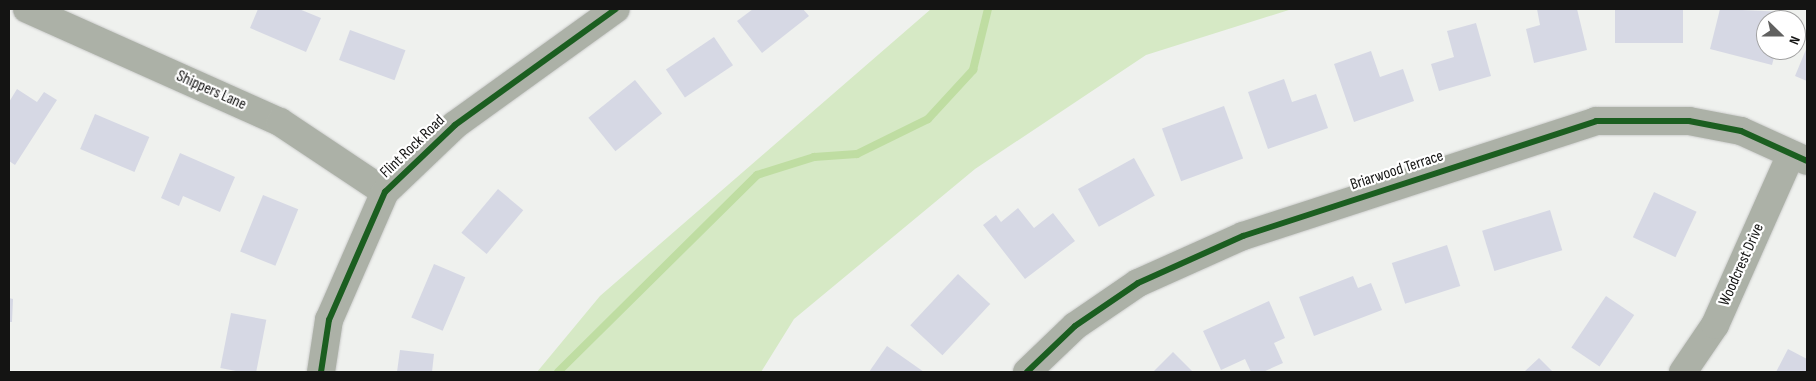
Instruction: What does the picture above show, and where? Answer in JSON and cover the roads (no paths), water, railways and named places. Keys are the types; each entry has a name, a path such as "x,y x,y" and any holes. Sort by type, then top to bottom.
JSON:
{"street":[{"name":"Shippers Lane","path":"27,9 280,122 385,192"},
{"name":"Flint Rock Road","path":"321,372 329,320 385,192 455,125 616,9"},
{"name":"Briarwood Terrace","path":"1027,372 1075,326 1138,283 1243,236 1596,121 1689,121 1741,130 1799,157"},
{"name":"Woodcrest Drive","path":"1683,372 1715,325 1799,157"}],"waterway":[{"path":"558,372 757,175 814,157 857,154 928,119 973,70 988,9"}]}
